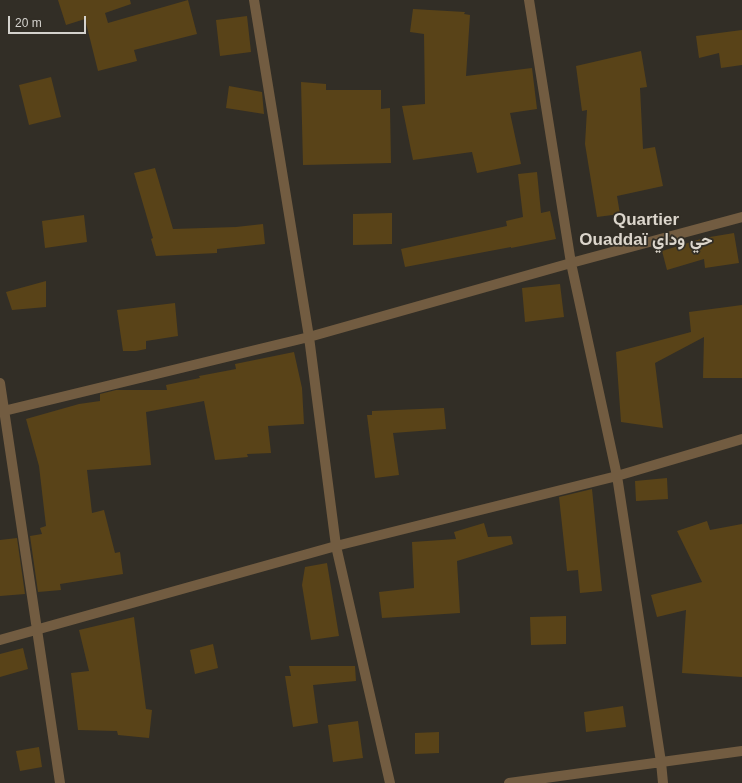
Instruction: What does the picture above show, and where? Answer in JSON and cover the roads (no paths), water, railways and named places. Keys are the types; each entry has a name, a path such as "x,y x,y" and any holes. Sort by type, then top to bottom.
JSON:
{"street":[{"path":"254,0 309,337 336,546 390,783"},
{"path":"529,0 571,263 617,476 663,783"},
{"path":"2,412 309,337 571,263 742,217"},
{"path":"0,383 2,412 60,783"},
{"path":"0,640 336,546 617,476 742,439"},
{"path":"509,783 742,751"}],"district":[{"name":"Quartier Ouaddaï حي وداي","path":"646,230"}]}
